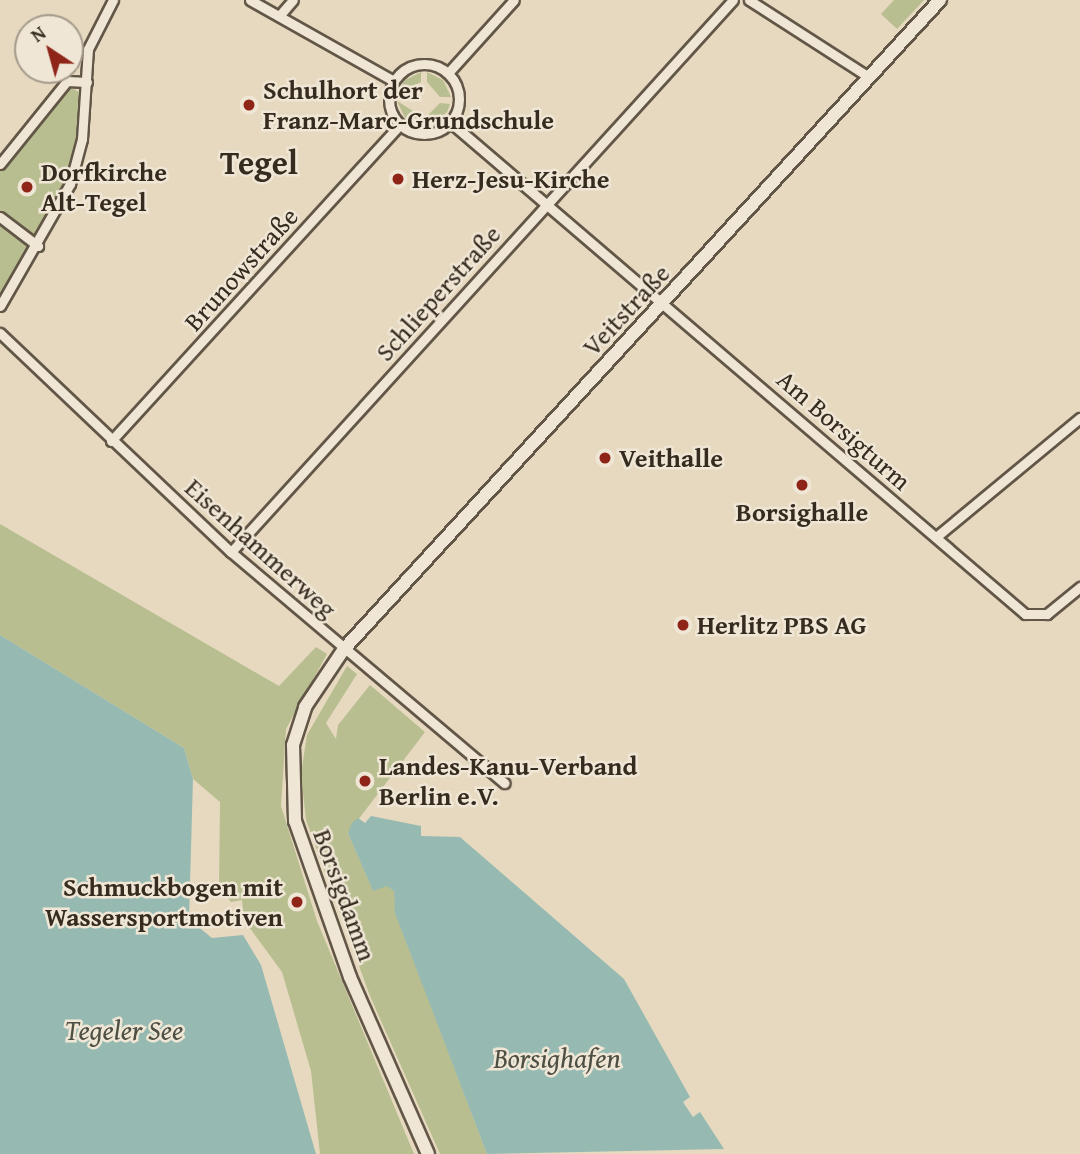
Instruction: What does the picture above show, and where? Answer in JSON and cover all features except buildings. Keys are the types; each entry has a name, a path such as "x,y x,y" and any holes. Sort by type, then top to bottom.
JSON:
{"street":[{"path":"0,306 38,246 70,184 88,82 89,44 113,0"},
{"path":"250,0 394,81"},
{"path":"279,16 293,0"},
{"path":"447,73 514,0"},
{"name":"Schlieperstraße","path":"231,552 733,0"},
{"path":"749,0 869,77"},
{"name":"Veitstraße","path":"344,649 940,0"},
{"path":"417,65 447,73 459,101 450,122 425,134 400,125 389,104 394,81 417,65"},
{"path":"0,164 66,81 88,82"},
{"name":"Am Borsigturm","path":"450,122 1032,617 1047,614 1080,587"},
{"name":"Brunowstraße","path":"111,441 400,125"},
{"path":"0,217 38,246"},
{"name":"Eisenhammerweg","path":"0,334 231,552 504,783"},
{"path":"936,537 1080,418"},
{"name":"Borsigdamm","path":"344,649 298,726 290,777 295,821 350,977 428,1154"}],"green space":[{"path":"894,0 924,0 897,29 881,14"},
{"path":"421,72 421,82 397,94 405,80"},
{"path":"427,72 443,80 451,97 440,97 427,82"},
{"path":"68,86 81,93 75,149 63,192 35,236 0,212 0,170"},
{"path":"397,101 421,116 422,126 405,118"},
{"path":"440,103 450,104 447,112 429,126 428,115"},
{"path":"0,221 29,249 0,299"},
{"path":"0,524 279,686 316,647 327,654 286,729 281,806 317,921 414,1154 320,1154 311,1071 282,972 244,920 242,900 231,902 219,887 220,802 193,779 184,748 0,635"},
{"path":"347,666 357,674 326,723 336,739 338,725 370,685 425,732 348,833 373,890 387,885 394,891 396,913 487,1154 440,1154 370,996 306,820 301,774 307,735"}],"water":[{"name":"Tegeler See","path":"0,635 184,748 193,779 189,919 212,938 243,935 261,965 316,1154 0,1154"},
{"name":"Borsighafen","path":"371,816 421,826 421,836 460,837 624,979 690,1097 683,1102 693,1117 700,1112 724,1149 487,1154 395,913 394,891 387,886 373,891 348,833 352,823 358,818 365,823"}],"place":[{"name":"Schulhort der Franz-Marc-Grundschule","path":"249,105"},
{"name":"Herz-Jesu-Kirche","path":"398,179"},
{"name":"Dorfkirche Alt-Tegel","path":"27,187"},
{"name":"Veithalle","path":"605,458"},
{"name":"Borsighalle","path":"802,485"},
{"name":"Herlitz PBS AG","path":"683,625"},
{"name":"Landes-Kanu-Verband Berlin e.V.","path":"365,781"},
{"name":"Schmuckbogen mit Wassersportmotiven","path":"297,902"}],"district":[{"name":"Tegel","path":"259,163"}]}
